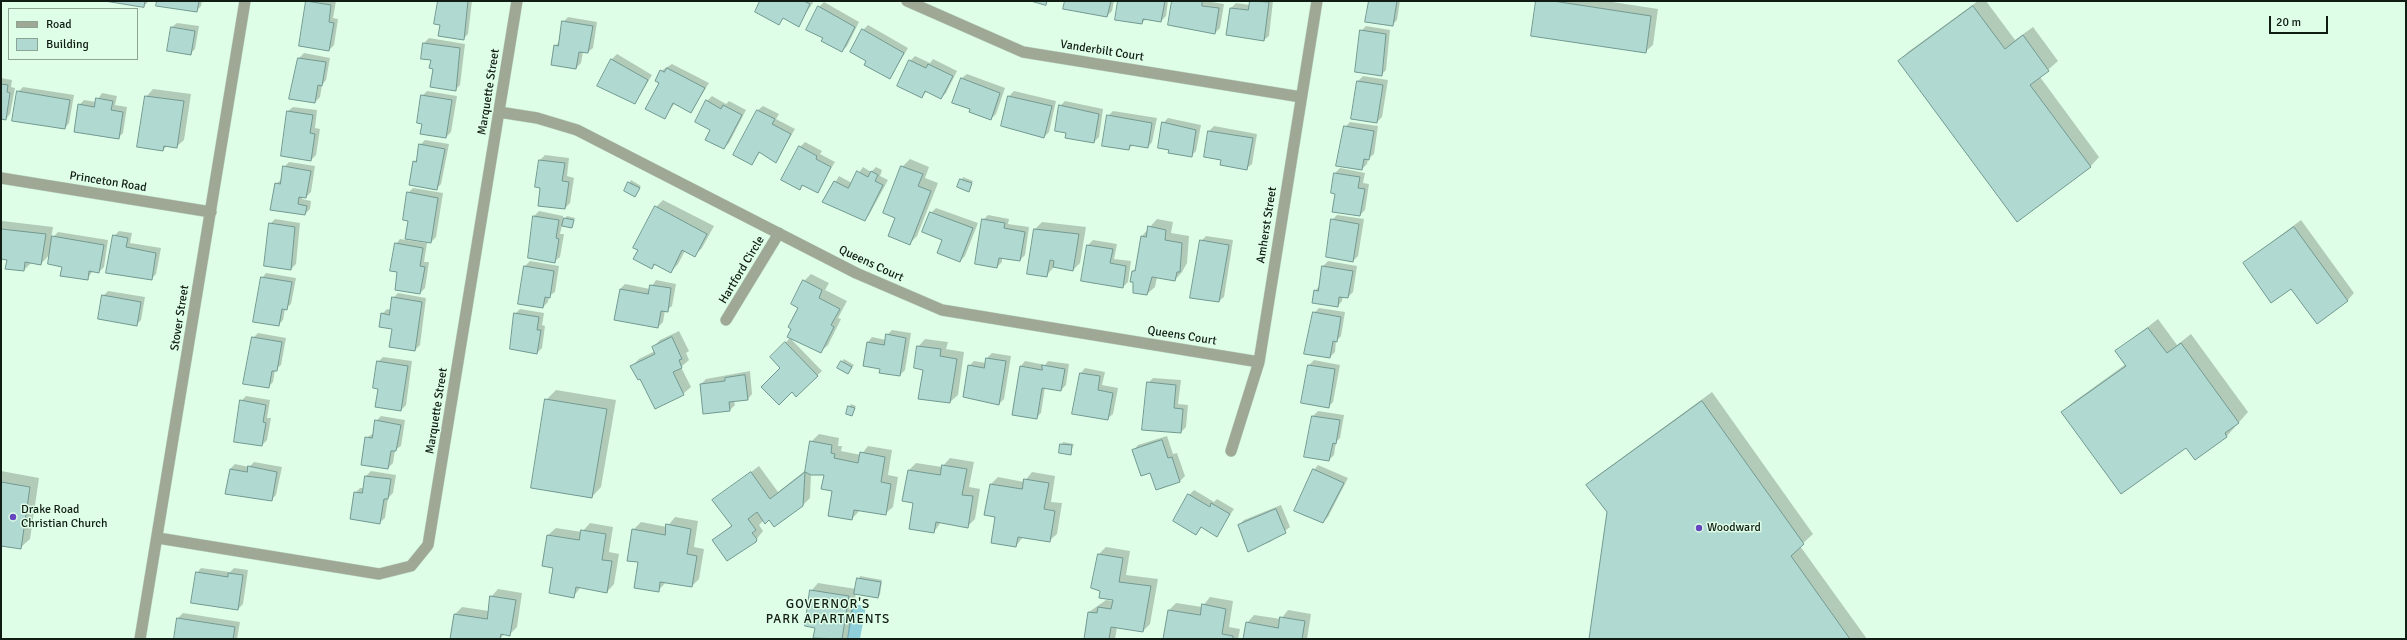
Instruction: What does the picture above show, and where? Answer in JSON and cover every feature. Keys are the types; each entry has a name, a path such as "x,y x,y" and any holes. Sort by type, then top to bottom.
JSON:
{"street":[{"name":"Stover Street","path":"140,639 158,538 245,1"},
{"name":"Marquette Street","path":"158,538 379,574 411,566 428,545 517,1"},
{"name":"Vanderbilt Court","path":"907,1 1023,52 1301,97"},
{"name":"Amherst Street","path":"1231,451 1259,362 1317,1"},
{"name":"Queens Court","path":"499,112 537,118 577,130 856,273 942,310 1259,362"},
{"name":"Princeton Road","path":"1,178 211,212"},
{"name":"Hartford Circle","path":"726,320 779,233"}],"water":[{"path":"852,604 866,606 860,639 847,639"}],"building":[{"path":"105,1 145,1 144,7"},
{"path":"157,1 199,1 197,12 156,6"},
{"path":"306,1 331,5 329,22 334,23 329,51 299,46"},
{"path":"438,1 468,1 464,40 438,36 440,25 434,24"},
{"path":"760,1 804,1 810,4 799,27 783,18 779,25 755,12"},
{"path":"1031,1 1047,1 1046,5"},
{"path":"1065,1 1111,1 1107,17 1063,9"},
{"path":"1118,1 1165,1 1161,22 1143,19 1142,24 1115,20"},
{"path":"1172,1 1202,1 1202,6 1219,8 1215,34 1168,25"},
{"path":"1250,1 1269,2 1264,41 1226,35 1230,8 1248,10"},
{"path":"1369,1 1397,1 1393,26 1365,22"},
{"path":"1536,1 1553,1 1651,16 1646,53 1531,36"},
{"path":"818,6 855,27 842,52 821,41 823,38 806,30"},
{"path":"1973,6 2005,49 2023,35 2049,71 2030,85 2091,167 2017,222 1898,61"},
{"path":"562,21 593,26 588,53 579,52 576,69 551,65 554,45 558,46"},
{"path":"171,27 195,31 191,55 167,51"},
{"path":"862,29 904,53 890,79 864,65 866,61 850,52"},
{"path":"1360,30 1386,34 1382,76 1355,72"},
{"path":"423,43 460,48 456,91 430,87 433,69 429,68 431,60 421,59"},
{"path":"298,58 326,62 322,86 318,85 315,103 289,99"},
{"path":"611,59 648,80 635,104 597,86"},
{"path":"909,60 926,68 928,64 953,76 941,99 925,91 922,98 897,86"},
{"path":"667,68 705,88 691,113 673,103 665,119 645,109 659,83 655,81 660,70 664,72"},
{"path":"961,78 1000,93 991,120 969,112 970,109 952,103"},
{"path":"1357,81 1383,85 1377,123 1351,119"},
{"path":"1,84 8,85 7,92 10,93 6,120 1,119"},
{"path":"17,91 70,100 65,129 12,121"},
{"path":"421,95 452,100 446,138 420,134 422,124 417,123"},
{"path":"145,96 184,101 177,148 164,146 163,151 137,147"},
{"path":"1008,96 1052,106 1044,138 1001,126"},
{"path":"96,98 113,101 111,110 123,112 119,139 74,132 78,104 94,107"},
{"path":"706,100 721,109 723,105 742,115 724,149 705,140 710,130 695,122"},
{"path":"1059,105 1099,114 1094,143 1065,138 1066,133 1055,131"},
{"path":"757,110 775,119 772,124 791,134 776,163 759,152 752,165 733,155"},
{"path":"287,111 313,115 310,133 315,134 311,161 281,156"},
{"path":"1107,115 1152,123 1148,148 1130,145 1129,150 1102,146"},
{"path":"1162,122 1196,130 1192,157 1168,153 1169,150 1158,148"},
{"path":"1344,126 1374,131 1369,160 1364,159 1362,170 1336,166"},
{"path":"1208,131 1253,138 1247,170 1220,165 1221,160 1204,157"},
{"path":"419,144 445,149 437,190 409,185 413,161 416,162"},
{"path":"799,146 817,156 816,159 831,167 818,193 802,185 800,190 781,180"},
{"path":"539,160 565,163 562,181 569,182 565,209 538,206 540,188 535,187"},
{"path":"283,166 311,171 306,198 299,197 298,204 307,206 305,215 270,210 275,183 280,184"},
{"path":"901,166 923,174 918,186 931,191 910,245 888,236 895,218 883,213"},
{"path":"857,171 868,177 871,171 878,175 875,181 883,185 865,221 822,202 834,181 848,188"},
{"path":"1334,173 1360,177 1358,188 1365,189 1360,216 1332,212 1335,194 1331,193"},
{"path":"960,179 972,183 969,192 957,187"},
{"path":"628,182 640,188 635,197 624,191"},
{"path":"407,192 438,198 431,243 405,239 408,221 403,220"},
{"path":"655,206 707,234 695,257 682,250 671,273 654,264 652,269 633,259 638,250 633,248"},
{"path":"930,212 973,228 960,262 937,253 942,240 922,232"},
{"path":"533,216 559,220 556,238 559,239 555,263 528,258"},
{"path":"564,218 574,220 572,228 562,226"},
{"path":"982,219 1005,223 1004,228 1025,232 1020,261 999,258 997,268 975,264"},
{"path":"1331,219 1359,224 1353,262 1326,257"},
{"path":"269,223 295,227 291,270 264,266"},
{"path":"1148,226 1166,230 1165,240 1182,243 1180,272 1177,272 1175,281 1152,277 1147,295 1133,293 1133,282 1130,282 1132,271 1135,271 1141,236 1146,237"},
{"path":"2294,227 2348,301 2317,324 2291,289 2271,303 2243,263"},
{"path":"1,229 46,234 41,265 25,262 24,271 5,269 7,260 1,259"},
{"path":"1034,229 1079,234 1073,271 1053,267 1054,261 1050,260 1047,277 1027,274"},
{"path":"113,235 128,238 126,247 156,253 152,280 106,273"},
{"path":"52,236 104,245 99,273 89,271 88,280 60,276 62,267 48,264"},
{"path":"1200,240 1229,245 1219,302 1190,298"},
{"path":"395,243 423,248 420,266 425,267 420,294 395,290 397,272 390,271"},
{"path":"1087,245 1113,249 1110,263 1126,266 1123,288 1081,281"},
{"path":"524,266 554,271 550,298 545,297 543,308 518,304"},
{"path":"1322,266 1353,271 1348,298 1339,297 1338,307 1312,303 1314,290 1318,291"},
{"path":"261,277 292,282 287,310 282,309 279,326 253,322"},
{"path":"803,280 822,290 819,298 840,309 831,325 834,327 821,353 787,337 791,329 788,327 798,308 791,304"},
{"path":"650,285 671,288 668,312 661,311 658,328 614,320 620,289 648,294"},
{"path":"102,295 141,302 137,326 98,319"},
{"path":"392,297 422,302 415,351 389,347 392,329 379,327 381,313 389,315"},
{"path":"1313,312 1341,317 1337,342 1333,341 1330,358 1304,354"},
{"path":"514,313 539,317 537,330 541,330 537,354 510,349"},
{"path":"2148,328 2167,353 2181,343 2239,423 2225,433 2227,437 2195,460 2186,448 2121,494 2061,412 2126,366 2115,351"},
{"path":"886,334 906,338 900,376 879,373 880,369 863,366 867,342 884,345"},
{"path":"252,337 282,342 277,371 272,371 269,388 243,384"},
{"path":"672,337 682,359 679,360 682,368 673,372 684,395 655,409 640,379 638,380 630,366 655,354 652,347"},
{"path":"785,342 818,376 796,397 792,392 779,405 761,387 780,368 770,357"},
{"path":"917,346 941,349 940,356 957,359 950,403 918,399 923,370 914,368"},
{"path":"986,358 1006,361 999,405 963,397 968,365 984,368"},
{"path":"377,361 408,366 401,411 375,407 378,389 373,388"},
{"path":"841,361 852,367 848,374 837,368"},
{"path":"1042,365 1065,369 1061,391 1042,388 1037,419 1012,415 1020,366 1042,370"},
{"path":"1308,365 1335,369 1329,408 1301,403"},
{"path":"1080,373 1100,376 1098,390 1113,393 1108,420 1072,414"},
{"path":"745,375 748,400 729,402 730,411 703,414 700,384 725,381 725,378"},
{"path":"1147,382 1176,385 1174,408 1183,409 1181,433 1142,430"},
{"path":"545,399 607,409 592,498 531,488"},
{"path":"240,400 266,405 263,422 266,423 262,446 234,442"},
{"name":"Woodward","path":"1702,401 1804,544 1791,556 1850,639 1589,639 1607,512 1586,485"},
{"path":"848,406 855,408 852,416 846,414"},
{"path":"1312,416 1340,420 1336,444 1333,443 1329,461 1304,457"},
{"path":"375,420 401,425 396,451 391,451 388,469 361,465 365,437 372,438"},
{"path":"1162,440 1168,458 1172,457 1180,482 1156,490 1150,473 1141,476 1132,450"},
{"path":"810,441 832,445 831,453 835,454 834,458 858,463 860,452 885,457 881,482 891,484 886,515 854,510 852,520 828,516 832,491 821,489 824,475 811,475 805,472"},
{"path":"1060,444 1072,445 1071,455 1059,453"},
{"path":"942,465 967,469 962,495 973,496 968,528 936,522 934,533 909,529 913,503 902,501 908,470 940,475"},
{"path":"248,466 277,472 272,501 225,494 230,469 247,472"},
{"path":"1313,469 1344,483 1323,523 1294,511"},
{"path":"751,472 770,499 805,472 803,506 774,527 769,520 765,524 757,512 748,519 756,530 752,533 757,539 756,542 727,561 712,540 732,526 712,500"},
{"path":"365,476 391,479 388,499 384,499 380,524 350,519 354,492 362,493"},
{"path":"1024,479 1049,483 1044,509 1055,511 1050,542 1018,537 1016,547 991,543 995,517 984,515 990,484 1022,489"},
{"name":"Drake Road Christian Church","path":"1,482 30,487 21,549 1,546"},
{"path":"1188,494 1210,507 1211,503 1230,514 1217,537 1201,527 1196,535 1173,521"},
{"path":"1276,509 1286,533 1248,552 1238,525"},
{"path":"666,524 691,529 687,554 697,556 692,587 660,582 659,592 634,588 638,562 627,561 632,529 665,535"},
{"path":"581,530 606,534 602,560 612,561 607,593 576,587 574,598 549,593 553,568 542,566 547,535 579,540"},
{"path":"1098,554 1123,558 1119,582 1151,586 1143,632 1111,627 1109,639 1084,639 1088,612 1097,613 1098,607 1111,609 1113,600 1099,598 1100,591 1091,588"},
{"path":"196,572 228,577 228,573 243,575 238,610 191,603"},
{"path":"857,578 881,582 878,598 854,594"},
{"path":"810,590 849,596 842,639 813,638 815,628 805,626"},
{"path":"490,596 516,600 510,636 501,634 500,639 450,639 454,614 487,619"},
{"path":"1202,604 1226,609 1222,634 1233,636 1233,639 1163,639 1168,610 1200,615"},
{"path":"1280,617 1305,621 1302,639 1243,639 1246,622 1278,628"},
{"path":"177,618 235,627 233,639 174,639"}],"place":[{"name":"Drake Road Christian Church","path":"13,517"},
{"name":"Woodward","path":"1699,528"}],"district":[{"name":"GOVERNOR'S PARK APARTMENTS","path":"828,612"}]}
